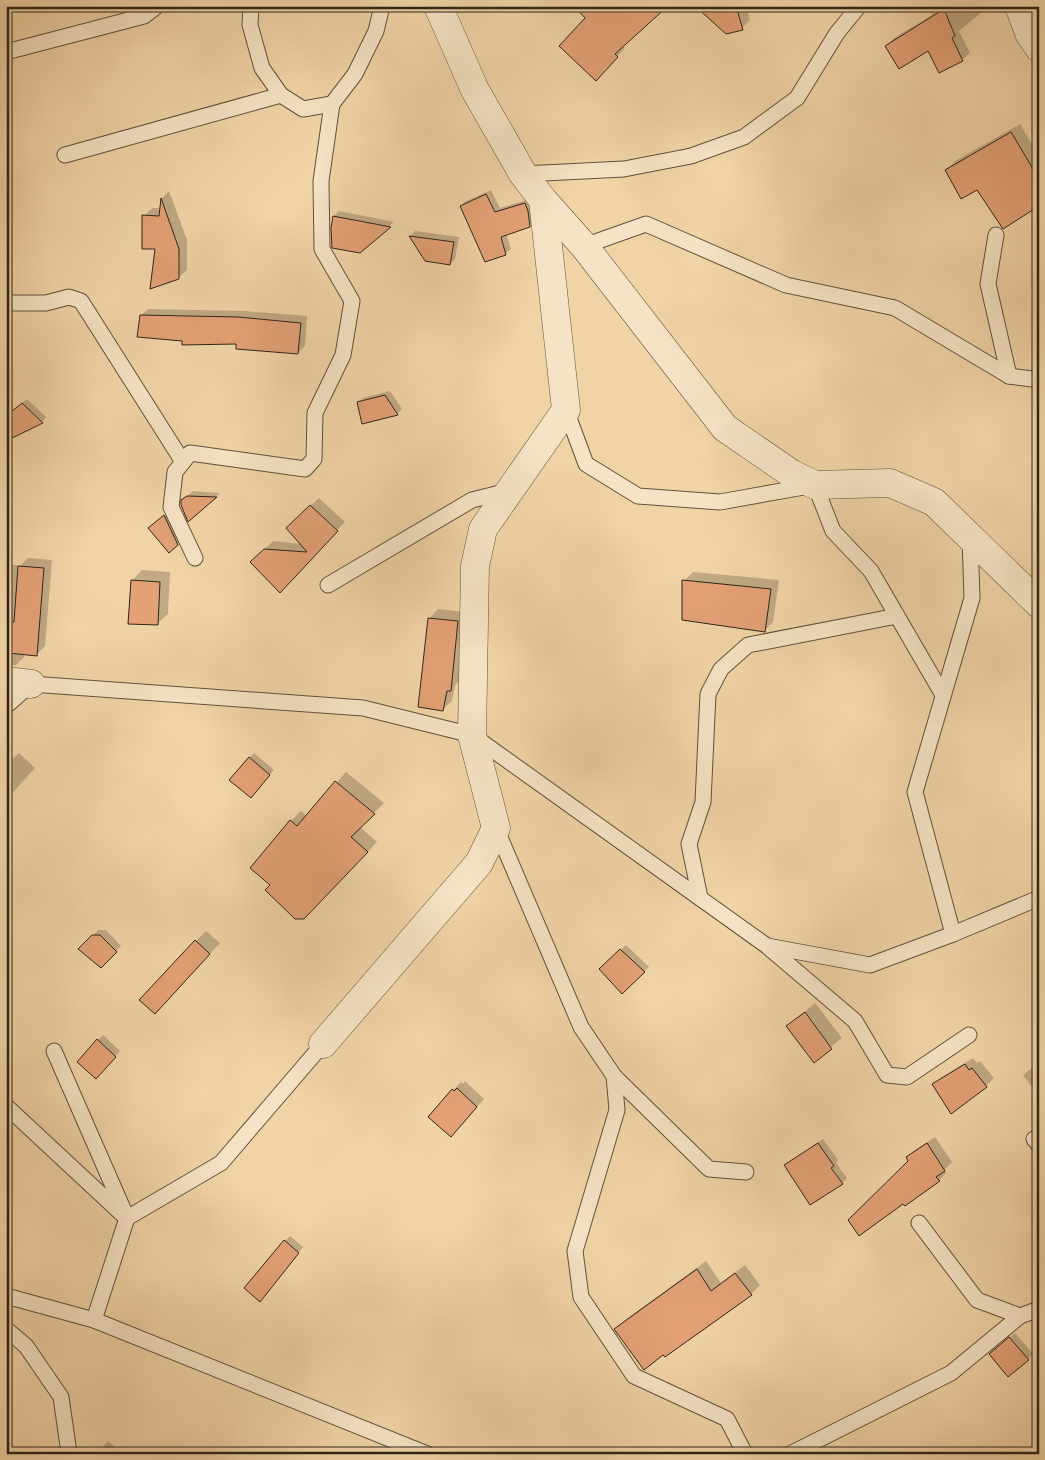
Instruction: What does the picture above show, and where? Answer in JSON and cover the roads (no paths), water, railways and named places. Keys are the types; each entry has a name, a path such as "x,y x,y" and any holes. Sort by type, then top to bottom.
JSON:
{"street":[{"path":"1019,6 1029,33 1039,48"},
{"path":"438,8 474,90 523,174 542,200 584,246 725,428 792,474 815,485 890,483 934,502 1039,604"},
{"path":"323,1044 479,863 496,828 472,735 475,566 483,529 566,410 542,200"}],"lane":[{"path":"6,52 144,16 157,6"},
{"path":"251,6 250,25 262,68 281,95 302,109 332,104"},
{"path":"196,558 171,507 175,472 190,453 305,468 314,459 315,413 342,355 352,301 322,249 321,181 332,104 355,74 376,31 382,6"},
{"path":"523,174 624,169 691,156 744,137 797,98 837,33 859,6"},
{"path":"65,155 281,95"},
{"path":"584,246 646,224 786,285 895,308 1009,376 1039,380"},
{"path":"996,234 988,284 1009,376"},
{"path":"6,303 46,303 69,297 81,301 183,462"},
{"path":"566,410 586,464 638,496 720,502 815,485 833,531 871,571 943,696"},
{"path":"328,584 472,500 509,491"},
{"path":"954,934 915,792 972,598 970,538"},
{"path":"700,898 690,844 703,802 708,694 721,670 748,645 897,616"},
{"path":"6,706 18,682 363,708 472,735 767,946 855,1020 888,1075 907,1077 969,1035"},
{"path":"496,828 581,1026 614,1076 709,1169 746,1172"},
{"path":"767,946 870,966 954,934 1039,898"},
{"path":"126,1218 221,1163 323,1044"},
{"path":"54,1051 126,1218 94,1320"},
{"path":"614,1076 617,1110 575,1251 581,1296 634,1376 727,1419 744,1454"},
{"path":"6,1106 126,1218"},
{"path":"919,1223 977,1300 1020,1316"},
{"path":"6,1296 94,1320 426,1454"},
{"path":"790,1454 951,1373 1020,1316 1039,1309"},
{"path":"6,1329 26,1346 61,1397 68,1446"}]}
